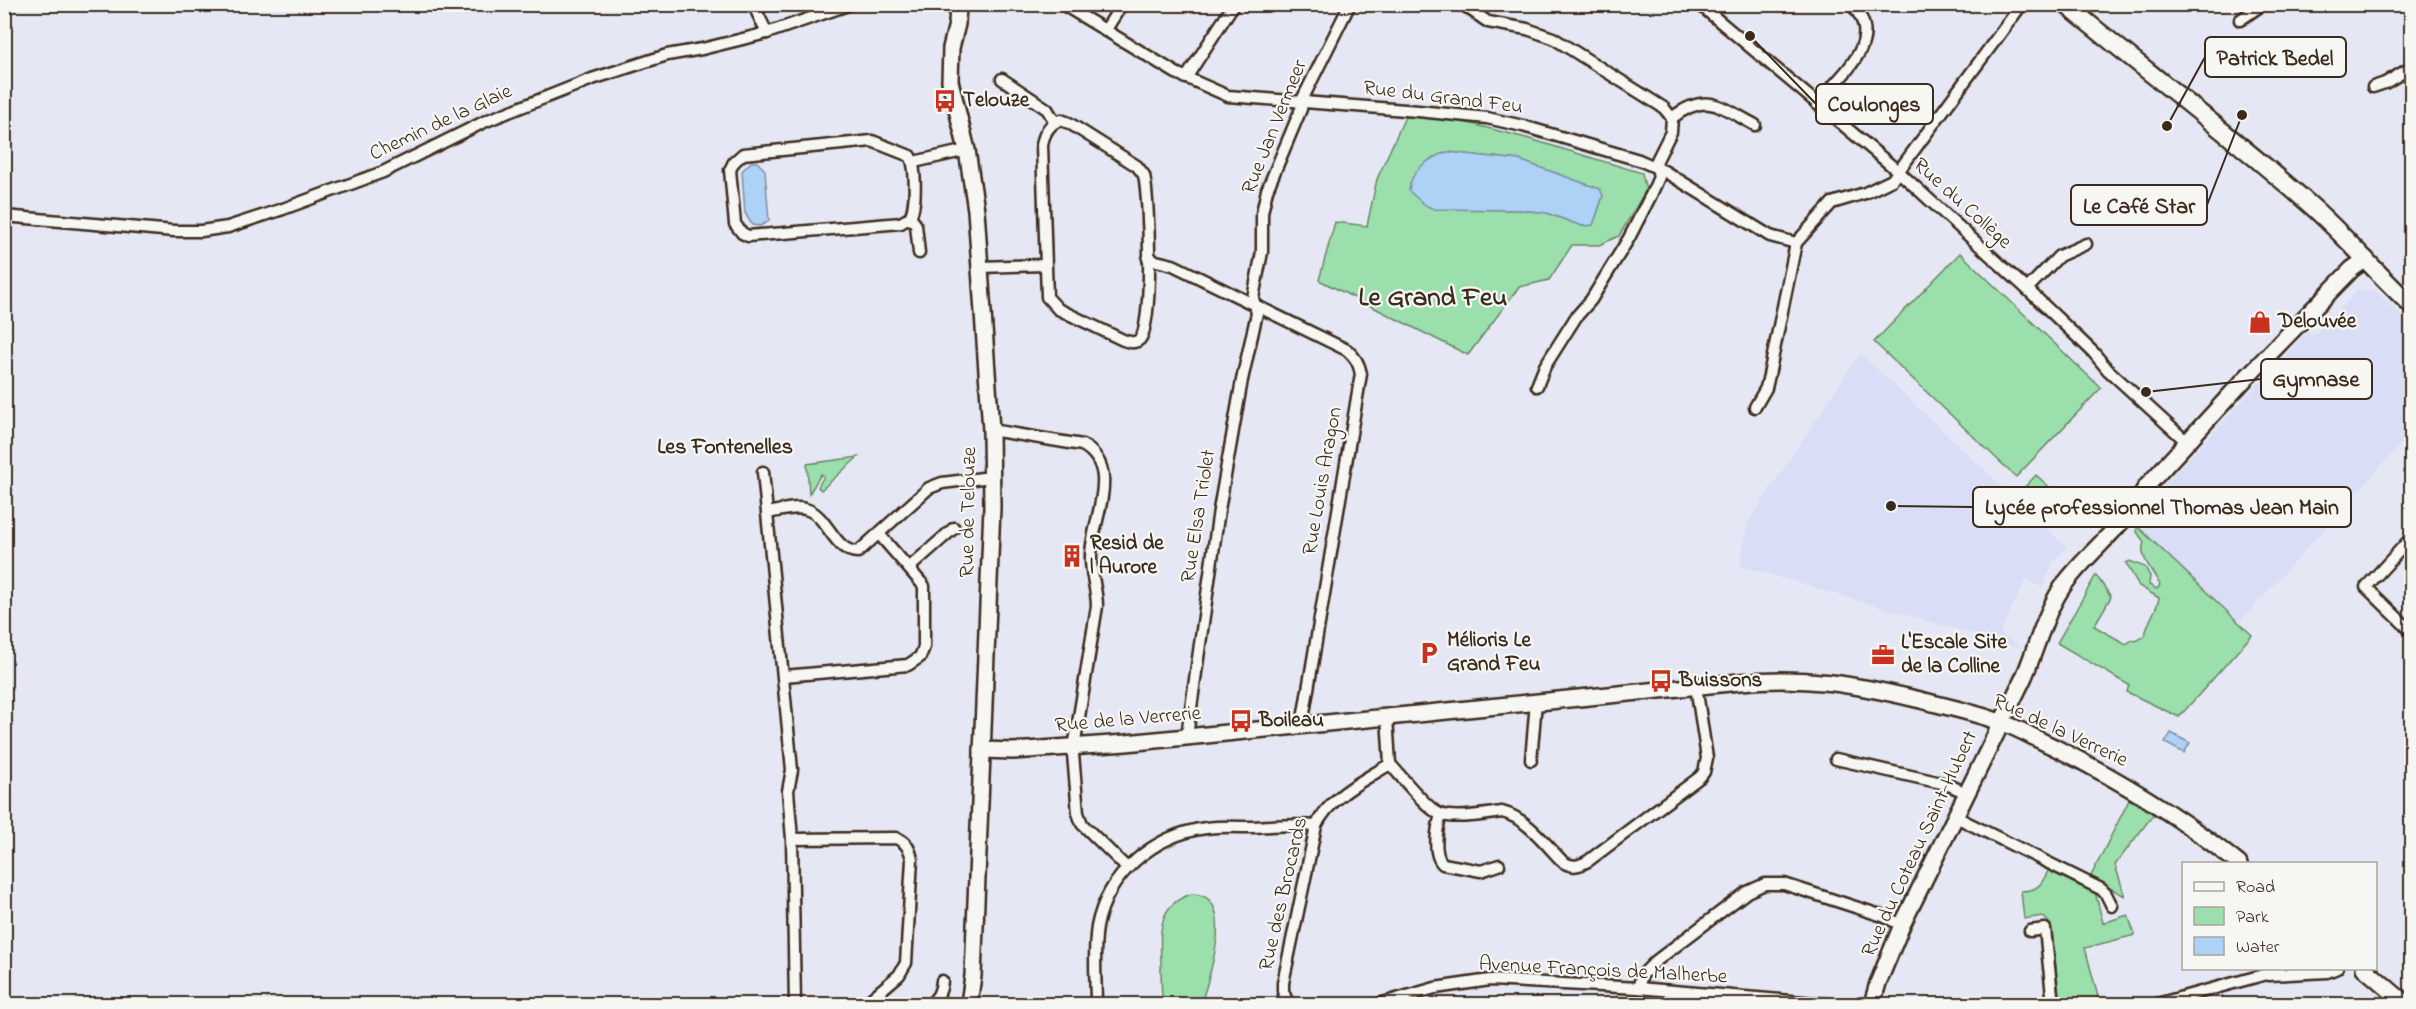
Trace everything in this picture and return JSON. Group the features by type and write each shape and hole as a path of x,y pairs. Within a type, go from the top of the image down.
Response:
{"main road":[{"path":"2078,8 2309,204 2412,306"}],"street":[{"path":"753,4 767,33"},
{"name":"Chemin de la Glaie","path":"4,216 174,231 201,231 228,227 342,189 383,172 486,121 592,79 667,55 767,33 851,4"},
{"name":"Rue de Telouze","path":"958,4 957,24 951,48 950,81 967,150 976,210 991,430 992,507 973,976 969,1005"},
{"name":"Rue de Telouze","path":"957,24 968,4"},
{"name":"Rue du Grand Feu","path":"1062,4 1186,78 1238,98 1487,118 1523,126 1639,160 1657,168 1770,236 1796,243"},
{"path":"1106,31 1122,4"},
{"path":"1186,78 1234,4"},
{"name":"Rue Jan Vermeer","path":"1255,305 1253,298 1262,252 1264,201 1302,103 1350,4"},
{"path":"1462,4 1488,22 1527,29 1553,38 1664,108 1672,118 1671,132 1656,162 1659,177 1629,238 1591,300 1576,317 1545,366 1537,386"},
{"name":"Rue du Collège","path":"1699,4 1899,172 2188,443"},
{"path":"1817,104 1860,52 1865,40 1863,21 1851,4"},
{"path":"1755,407 1766,388 1796,243 1832,203 1881,186 1899,172 2022,4"},
{"path":"2240,20 2263,4"},
{"path":"2373,87 2385,83 2412,67"},
{"path":"1002,79 1047,109 1055,122"},
{"path":"1672,118 1688,106 1708,102 1755,125"},
{"path":"1061,120 1070,123 1141,169 1145,180 1148,259 1148,304 1143,332 1140,338 1132,343 1054,306 1047,297 1044,265 1042,145 1045,134 1055,122 1061,120"},
{"path":"905,220 914,206 914,162 910,156 872,141 743,154 734,162 730,170 735,224 741,233 748,236 905,220 916,225 919,253"},
{"path":"914,162 967,150"},
{"path":"2026,289 2060,256 2086,244"},
{"name":"Rue Louis Aragon","path":"1148,259 1173,265 1255,305 1347,350 1357,361 1361,374 1302,725"},
{"name":"Rue du Coteau Saint-Hubert","path":"1872,1005 1878,983 1902,925 2036,651 2043,628 2065,583 2137,504 2146,487 2311,311 2366,259"},
{"path":"980,267 1044,265"},
{"name":"Rue Elsa Triolet","path":"1187,736 1218,510 1257,313 1255,305"},
{"path":"991,430 1082,445 1093,451 1100,461 1103,484 1090,566 1096,587 1097,606 1073,758 1080,819 1086,829 1126,868"},
{"path":"763,472 792,770 788,790 792,839 795,1005"},
{"path":"768,513 799,508 807,509 814,513 843,547 852,552 864,548 936,484 991,477"},
{"path":"910,567 954,528"},
{"path":"784,676 908,664 920,657 924,646 924,586 910,567 879,534"},
{"path":"2412,537 2366,587 2412,632"},
{"name":"Rue de la Verrerie","path":"982,750 1013,751 1187,736 1763,680 1835,682 1947,706 2001,722 2083,762 2143,795 2197,830 2237,862"},
{"path":"1386,717 1390,764 1430,807 1441,815 1502,812 1509,814 1521,820 1563,862 1570,866 1579,866 1704,772 1707,758 1696,686"},
{"path":"1531,760 1536,702"},
{"path":"1836,759 1946,784 1967,793"},
{"name":"Rue des Brocards","path":"1288,1005 1283,983 1316,826 1321,815 1334,801 1390,764"},
{"path":"1441,815 1437,854 1443,864 1481,871 1499,865"},
{"path":"1956,818 2101,889 2112,906"},
{"path":"1096,1005 1095,944 1098,924 1112,886 1126,868 1158,845 1206,828 1316,826"},
{"path":"792,839 896,838 902,840 909,849 912,859 906,963 899,975 865,1005"},
{"path":"1638,988 1642,975 1656,961 1747,892 1765,884 1784,884 1882,915 1902,925"},
{"path":"2030,931 2045,928 2053,1005"},
{"path":"2157,1005 2184,1001 2276,970"},
{"path":"2263,975 2333,970"},
{"path":"2365,970 2406,1005"},
{"name":"Avenue François de Malherbe","path":"1379,1005 1435,988 1490,980 1638,988 1827,1005"},
{"path":"930,1005 938,998 942,981"},
{"path":"878,994 887,1005"}],"shaded area":[{"path":"2358,290 2375,290 2411,325 2411,433 2240,622 2131,520 2307,332 2313,336"},
{"path":"1860,353 2067,547 2053,562 2043,588 2026,580 2000,633 2023,649 1740,566 1747,524"}],"green space":[{"path":"1405,117 1449,118 1530,139 1642,173 1646,190 1619,236 1599,245 1572,245 1549,280 1519,287 1468,355 1319,280 1335,222 1367,226 1377,179","holes":["1448,152 1519,160 1600,189 1603,196 1593,225 1582,226 1547,213 1523,210 1434,209 1410,184 1425,164"]},
{"path":"1960,253 2101,388 2016,477 1874,342"},
{"path":"858,457 821,490 818,487 824,476 821,474 809,494 807,464"},
{"path":"2036,475 2066,502 2052,517 2022,490"},
{"path":"2137,526 2252,635 2179,717 2127,692 2129,685 2057,643 2096,575 2111,597 2094,626 2126,644 2145,636 2159,598 2139,586 2126,563 2130,561 2145,567 2150,576 2149,585 2157,589 2160,585 2145,559 2144,542 2137,532"},
{"path":"2131,796 2156,811 2115,865 2125,896 2090,878"},
{"path":"2049,869 2095,892 2103,923 2128,915 2135,935 2085,948 2100,1004 2060,1004 2051,925 2043,916 2024,919 2021,891 2032,890 2039,886"},
{"path":"1192,894 1206,898 1214,908 1217,940 1214,959 1201,1004 1163,1004 1160,940 1163,921 1172,905"}],"water":[{"path":"1448,152 1519,160 1600,189 1603,196 1593,225 1582,226 1547,213 1523,210 1434,209 1425,205 1409,191 1413,177 1428,161"},
{"path":"751,162 757,162 765,170 769,221 760,226 752,225 745,213 742,171"},
{"path":"2171,733 2190,743 2184,753 2165,743"}],"place":[{"name":"Coulonges","path":"1750,36"},
{"name":"Telouze","path":"945,101"},
{"name":"Le Café Star","path":"2242,115"},
{"name":"Patrick Bedel","path":"2167,126"},
{"name":"Delouvée","path":"2260,322"},
{"name":"Gymnase","path":"2146,392"},
{"name":"Lycée professionnel Thomas Jean Main","path":"1891,506"},
{"name":"Resid de l Aurore","path":"1072,556"},
{"name":"Mélioris Le Grand Feu","path":"1429,653"},
{"name":"L'Escale Site de la Colline","path":"1883,655"},
{"name":"Buissons","path":"1661,681"},
{"name":"Boileau","path":"1241,721"}],"district":[{"name":"Le Grand Feu","path":"1433,298"},
{"name":"Les Fontenelles","path":"725,448"}]}
